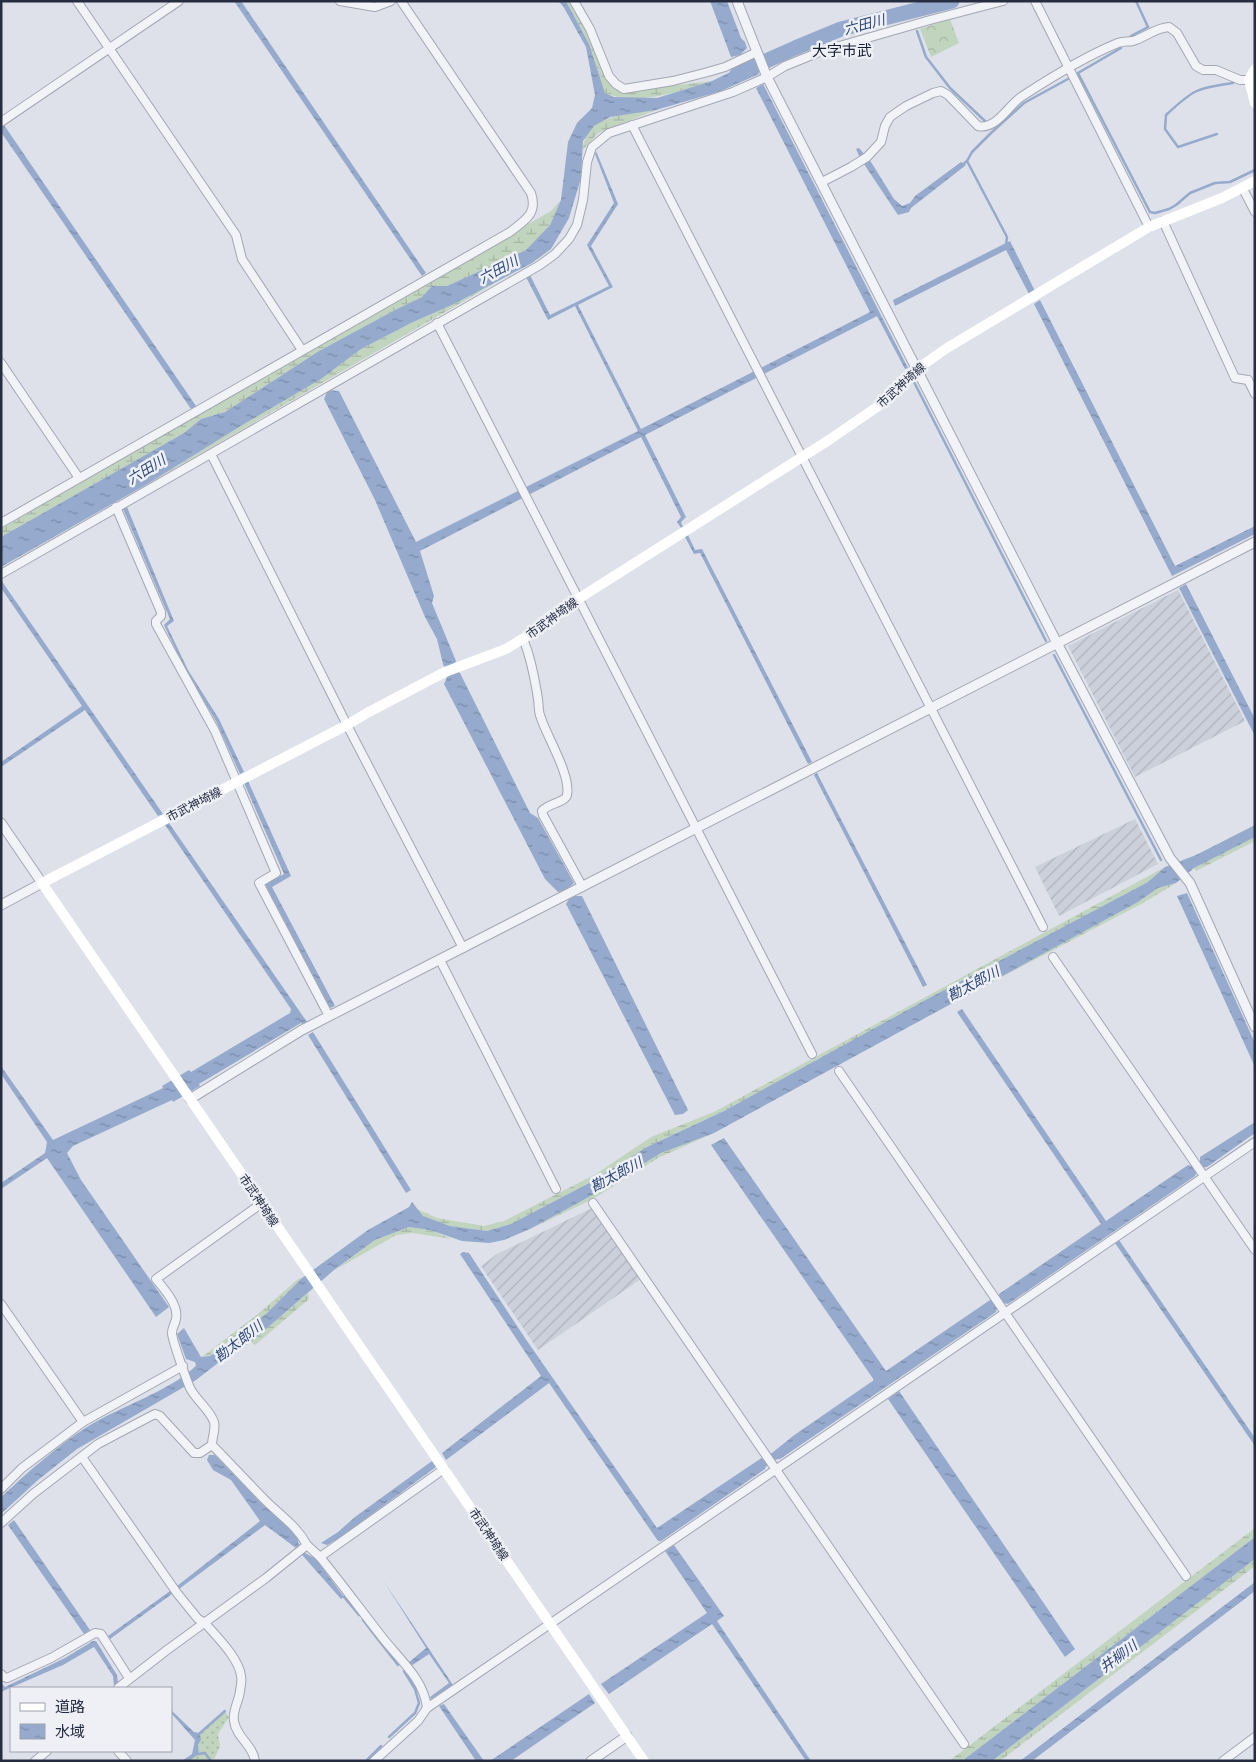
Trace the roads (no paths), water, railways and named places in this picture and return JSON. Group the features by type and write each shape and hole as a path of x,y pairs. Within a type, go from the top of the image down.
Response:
{"main road":[{"path":"1255,70 1249,80 1255,103"},
{"name":"市武神埼線","path":"644,1761 42,883 347,726 367,713 445,672 498,653 522,639 578,599 881,405 890,398 903,380 947,348 1149,228 1243,188 1255,181"}],"street":[{"path":"77,1 236,235 242,260 302,350"},
{"path":"1,122 179,1"},
{"path":"340,1 374,7 391,1"},
{"path":"1,523 510,232 527,218 533,210 534,202 531,193 401,1"},
{"path":"574,1 590,29 609,76 616,84 624,88 673,81 708,72 725,67 756,52"},
{"path":"737,1 756,52 1057,643 1170,858 1188,880 1255,1027"},
{"path":"1,574 540,265 555,254 577,225 583,200 587,162 592,147 609,133 733,92 785,66 831,49 1003,1"},
{"path":"1035,1 1149,228"},
{"path":"822,182 865,159 881,142 885,126 890,117 906,106 933,93 941,91 948,95 978,126 984,127 994,122 1020,98 1068,69 1102,50 1121,42 1134,41 1160,28 1169,27 1176,34 1196,66 1203,70 1216,70 1240,80 1249,80"},
{"path":"632,125 1043,927"},
{"path":"1243,188 1255,212"},
{"path":"1163,221 1235,378 1248,380 1255,374"},
{"path":"437,323 812,1054"},
{"path":"1,363 79,478"},
{"path":"1248,380 1255,394"},
{"path":"211,454 347,726 463,948"},
{"path":"116,507 161,612 161,616 156,621 156,624 215,730 276,873 259,882 329,1016"},
{"path":"189,1097 302,1030 1255,542"},
{"path":"522,639 529,653 540,716 565,773 567,795 542,811 582,886"},
{"path":"1,823 42,883 1,905"},
{"path":"1053,957 1255,1250"},
{"path":"440,960 556,1189"},
{"path":"839,1071 1186,1576"},
{"path":"374,1761 418,1720 427,1708 551,1624 775,1467 1203,1175 1255,1142"},
{"path":"262,1203 156,1279 166,1292 177,1317 172,1334 190,1386 196,1398 213,1419 215,1426 212,1445 267,1502 302,1534 302,1549"},
{"path":"593,1204 964,1744"},
{"path":"1,1304 83,1422"},
{"path":"1,1488 35,1458 83,1422 184,1369"},
{"path":"1,1523 33,1494 98,1444 155,1414 160,1416 194,1453 200,1453 212,1445"},
{"path":"82,1457 177,1593 234,1659 242,1678 234,1722 237,1731 250,1748 255,1761"},
{"path":"320,1557 444,1469"},
{"path":"302,1549 320,1557 382,1638 415,1676 426,1698 427,1708"},
{"path":"119,1687 302,1549"},
{"path":"1,1674 7,1678 51,1658 95,1633 101,1634 129,1678"},
{"path":"592,1761 628,1736"},
{"path":"1223,1761 1255,1736"},
{"path":"35,1761 46,1752"}],"water":[{"path":"234,1 241,1 426,273 422,276"},
{"path":"558,1 566,1 589,44 605,93 614,97 657,98 712,81 753,61 759,74 721,91 656,110 610,117 594,126 583,141 581,178 569,218 551,249 532,263 454,304 411,323 361,349 321,379 149,483 1,567 1,537 184,433 201,419 225,412 319,351 422,297 432,286 447,286 526,250 550,225 561,200 568,142 577,123 592,108 595,95 586,47 563,6"},
{"path":"710,1 727,1 741,38 747,48 740,55 731,57"},
{"path":"763,84 908,368 905,369 877,316 645,435 686,517 681,522 683,527 681,528 677,522 681,517 641,437 420,551 434,596 432,603 456,661 454,665 460,673 530,813 538,818 574,883 569,888 574,896 582,896 688,1110 683,1114 675,1115 566,904 569,899 564,891 558,892 545,879 444,684 448,675 443,664 437,639 425,617 375,500 324,399 328,390 339,391 416,542 638,431 575,306 548,320 526,277 530,275 550,315 609,286 587,245 614,203 595,154 596,151 618,204 591,246 613,287 578,305 641,429 870,312 756,88"},
{"path":"4,125 196,406 191,409 1,132 1,127"},
{"path":"859,148 871,162 894,199 902,206 910,203 915,196 961,162 966,165 911,208 909,212 898,215 860,158 856,149"},
{"path":"1010,241 1035,291 1029,294 1006,250 895,306 893,300"},
{"path":"1040,300 1175,566 1255,526 1255,534 1172,576 1034,304"},
{"path":"127,507 174,621 167,626 188,670 219,719 244,772 240,774 216,721 185,669 164,625 170,619 123,509"},
{"path":"688,535 695,550 702,549 812,762 808,764 700,553 694,554 685,537"},
{"path":"1,580 163,814 158,816 85,710 1,767 1,762 82,706 1,588"},
{"path":"1186,584 1255,719 1255,736 1179,588"},
{"path":"817,773 927,985 923,987 814,775"},
{"path":"248,781 291,876 272,887 335,1006 330,1008 265,884 284,874 244,783"},
{"path":"169,823 307,1022 303,1025 301,1023 199,1084 200,1086 173,1102 172,1100 73,1146 67,1153 81,1180 169,1307 156,1317 47,1158 1,1189 1,1183 45,1153 47,1142 1,1074 1,1066 53,1140 163,1088 162,1086 189,1070 191,1072 290,1013 291,1009 165,825"},
{"name":"勘太郎川","path":"1255,825 1255,837 1194,868 1176,883 1158,888 1138,902 714,1133 661,1153 598,1192 530,1229 504,1240 489,1243 462,1241 430,1230 409,1227 375,1240 334,1270 251,1342 231,1353 196,1380 77,1449 38,1480 1,1514 1,1497 65,1443 100,1419 157,1392 184,1376 196,1366 195,1362 186,1359 177,1334 184,1328 201,1357 210,1356 266,1314 302,1278 368,1230 409,1207 412,1202 423,1216 450,1226 487,1231 511,1224 591,1182 647,1147 724,1111 931,997 1148,882 1165,867 1196,855"},
{"path":"1187,893 1255,1043 1255,1067 1177,896"},
{"path":"962,1009 1106,1221 1188,1165 1192,1166 1200,1161 1200,1157 1255,1122 1255,1133 1008,1304 1004,1303 997,1308 996,1312 780,1459 771,1462 765,1469 661,1541 658,1541 549,1383 446,1460 442,1453 541,1376 460,1254 463,1252 469,1253 525,1338 657,1528 760,1459 772,1453 793,1436 874,1380 711,1145 724,1138 886,1371 990,1300 992,1301 999,1294 1101,1224 957,1012"},
{"path":"313,1032 411,1190 406,1193 308,1035"},
{"path":"1119,1240 1255,1438 1255,1446 1115,1243"},
{"path":"899,1391 1075,1649 1065,1657 888,1399"},
{"path":"209,1455 215,1455 263,1505 293,1530 299,1546 305,1553 316,1559 344,1597 341,1599 296,1548 265,1525 179,1589 177,1586 260,1521 231,1480 213,1470 207,1460"},
{"path":"432,1461 436,1467 341,1537 327,1545 321,1543 338,1532 355,1517"},
{"path":"14,1520 90,1630 84,1634 8,1525"},
{"name":"井柳川","path":"1255,1537 1255,1559 992,1761 962,1761"},
{"path":"674,1545 724,1616 717,1621 811,1761 806,1761 712,1624 609,1694 601,1684 707,1613 665,1551"},
{"path":"383,1580 453,1685 431,1699 430,1697 449,1683 429,1654 411,1666 408,1663 426,1648"},
{"path":"1255,1582 1255,1591 1032,1761 1020,1761"},
{"path":"170,1591 172,1594 110,1639 108,1636"},
{"path":"96,1641 117,1675 118,1683 114,1686 113,1676 94,1647 63,1665 10,1687 1,1694 1,1683 5,1687"},
{"path":"589,1694 595,1703 511,1761 490,1761"},
{"path":"444,1704 484,1761 476,1761 439,1706"},
{"path":"172,1711 194,1732 200,1733 199,1754 189,1761 182,1761 192,1754 195,1740 172,1714"}],"waterway":[{"name":"六田川","path":"737,74 841,29 952,1"},
{"path":"1131,36 1148,27 1136,1"},
{"path":"917,31 926,57 950,88 986,122"},
{"path":"1121,48 1078,73 1150,212 1155,213 1169,209 1190,193 1215,183 1230,182 1255,170"},
{"path":"962,165 967,161 972,152 1024,103 1068,79"},
{"path":"1217,134 1178,147 1165,129 1166,115 1189,95 1203,89 1233,83"},
{"path":"967,161 1007,237 1006,245"},
{"path":"913,380 1046,641"},
{"path":"1054,655 1161,860"},
{"path":"344,1597 359,1615"},
{"path":"363,1620 398,1665"},
{"path":"389,1737 415,1713 419,1703 415,1689 404,1671"},
{"path":"200,1733 225,1711"},
{"path":"366,1761 381,1746"},
{"path":"199,1754 205,1753 211,1761"}],"district":[{"name":"大字市武","path":"842,50"}]}
